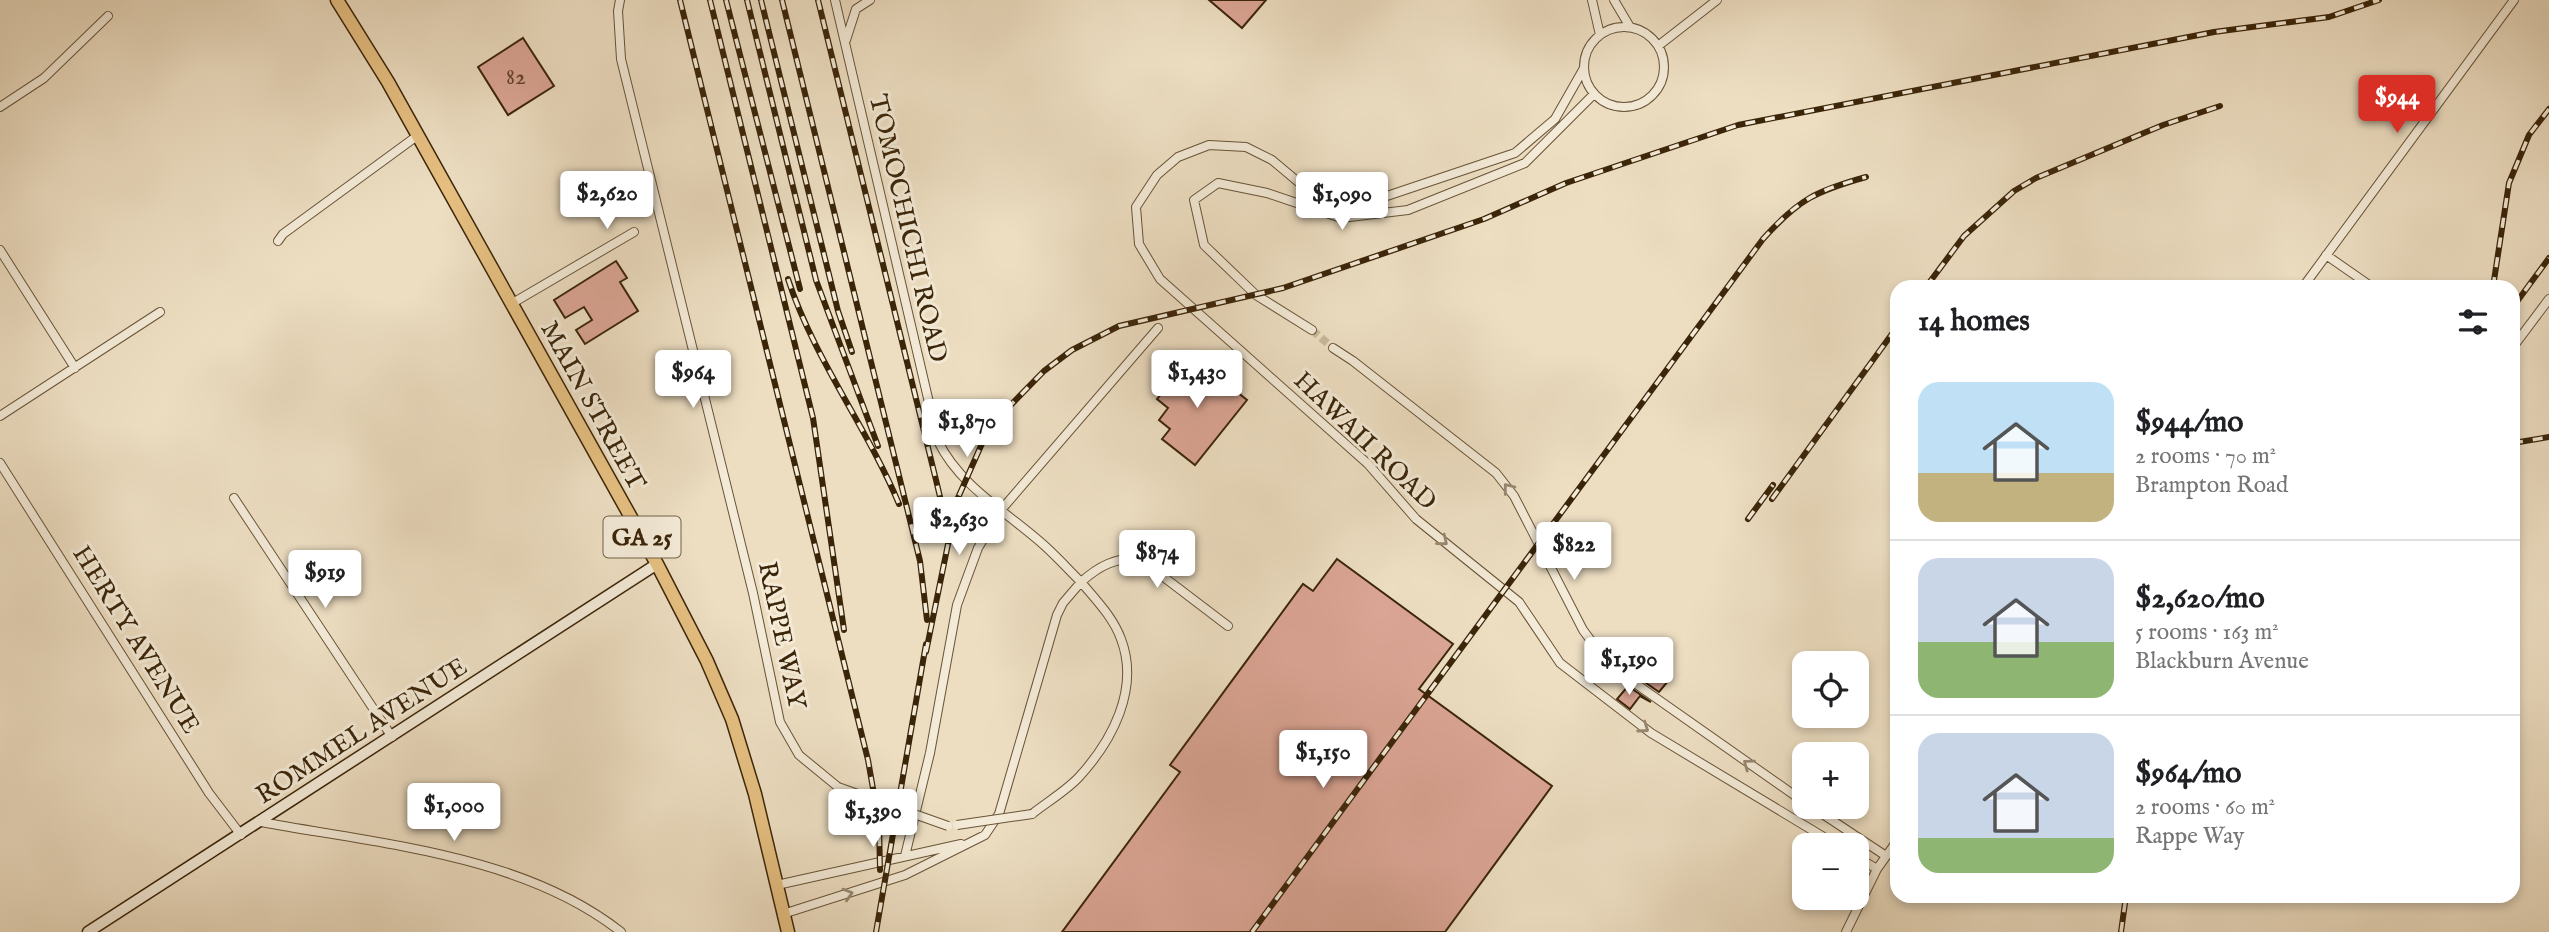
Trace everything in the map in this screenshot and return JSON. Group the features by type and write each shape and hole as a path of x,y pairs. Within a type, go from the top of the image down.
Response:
{"main road":[{"name":"MAIN STREET","path":"337,0 372,53 657,564 708,661 732,719 755,794 788,932"}],"street":[{"name":"RAPPE WAY","path":"620,0 618,11 621,59 753,593 780,722 799,755 838,787 953,826 1032,814 1078,778 1114,730 1128,685 1122,641 1108,613 1081,582"},
{"name":"TOMOCHICHI ROAD","path":"835,0 938,441 944,454 960,474 1045,547 1081,582"},
{"path":"845,43 856,9 870,0"},
{"path":"1592,0 1600,36"},
{"path":"1614,0 1630,27"},
{"path":"1658,46 1717,0"},
{"path":"2308,280 2514,0"},
{"path":"0,107 44,78 108,16"},
{"path":"1617,27 1630,27 1651,37 1658,46 1663,58 1660,83 1653,94 1642,102 1630,107 1617,107 1594,94 1587,85 1584,68 1587,50 1600,36 1617,27"},
{"name":"HAWAII ROAD","path":"1584,68 1555,120 1515,153 1369,202 1328,202 1303,186 1272,160 1247,147 1209,145 1178,157 1157,175 1136,207 1139,244 1160,279 1368,464 1416,519 1519,603 1560,663 1651,733 1816,833"},
{"name":"HAWAII ROAD","path":"1312,330 1256,295 1204,245 1194,200 1218,183 1267,193 1341,218 1408,211 1525,163 1594,94"},
{"path":"278,241 283,234 417,136"},
{"path":"511,304 634,232"},
{"path":"0,250 75,368"},
{"path":"2326,255 2362,280"},
{"path":"2520,338 2549,299"},
{"path":"0,416 160,312"},
{"path":"905,856 930,753 957,606 978,548 1001,510 1158,328"},
{"name":"HAWAII ROAD","path":"1333,348 1496,472 1514,496 1583,630 1609,665 1792,794"},
{"name":"HERTY AVENUE","path":"0,463 209,793 241,835"},
{"path":"234,498 392,737"},
{"path":"783,914 905,876 985,835 999,814 1057,615 1063,603 1094,570 1124,558 1140,559 1228,626"},
{"name":"ROMMEL AVENUE","path":"88,932 657,564"},
{"path":"1830,819 1886,856"},
{"path":"261,822 466,860 506,871 574,902 621,932"},
{"path":"777,885 975,841"},
{"path":"1846,932 1877,869 1890,851"},
{"path":"1869,865 1877,869"}],"building":[{"path":"1209,0 1266,0 1242,28"},
{"path":"523,38 554,86 508,115 478,67"},
{"path":"616,261 627,278 620,282 638,311 585,344 576,330 592,320 584,307 565,318 554,300"},
{"path":"1192,356 1247,400 1195,465 1162,439 1170,429 1159,420 1168,408 1157,399"},
{"path":"1337,559 1453,644 1419,689 1552,786 1445,932 1062,932 1180,772 1170,765 1303,584 1313,591"},
{"path":"1647,663 1669,680 1659,692 1636,676"},
{"path":"1628,686 1651,702 1640,696 1630,709 1617,699"}],"tunnel":[{"path":"1312,330 1333,348"}],"railway":[{"path":"680,0 868,760 879,823 880,870"},
{"path":"710,0 813,418 844,630"},
{"path":"726,0 800,289"},
{"path":"747,0 816,280 878,446"},
{"path":"761,0 838,311 852,352"},
{"path":"782,0 920,561 927,620"},
{"path":"818,0 941,501 942,539"},
{"path":"926,652 957,500 984,439 1001,415 1044,371 1072,350 1119,326 1283,288 1484,219 1566,183 1738,125 2214,32 2329,17 2379,0"},
{"path":"1931,280 1964,236 2014,191 2036,178 2163,125 2220,106"},
{"path":"2494,280 2509,183 2529,135 2549,109"},
{"path":"1252,932 1763,239 1787,214 1809,198 1866,177"},
{"path":"2520,297 2549,258"},
{"path":"788,279 812,337 899,504"},
{"path":"1772,499 1890,337"},
{"path":"2520,442 2549,437"},
{"path":"1748,519 1773,485"},
{"path":"876,932 926,644"},
{"path":"2121,932 2125,903"}]}
